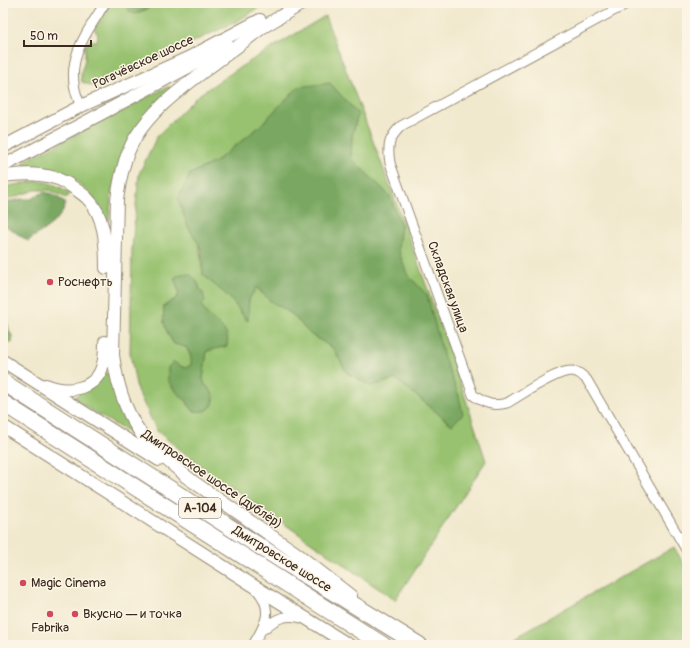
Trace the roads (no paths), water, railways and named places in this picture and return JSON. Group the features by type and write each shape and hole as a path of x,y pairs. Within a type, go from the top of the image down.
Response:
{"highway":[{"name":"Дмитровское шоссе","path":"3,382 282,560 419,645"},
{"name":"Дмитровское шоссе","path":"3,403 383,645"}],"main road":[{"name":"Рогачёвское шоссе","path":"3,147 81,106 188,58 296,3"},
{"path":"3,166 259,30 303,3"},
{"path":"191,480 146,440 129,415 115,371 113,356 116,200 126,156 145,124 176,93 259,30"},
{"path":"3,176 41,174 58,179 70,185 88,198 98,215 103,231 106,252 105,357 100,374 87,385 81,388 72,389 49,386 32,379"},
{"name":"Дмитровское шоссе (дублёр)","path":"3,360 191,480 296,553 398,631"},
{"path":"3,426 348,645"}],"street":[{"path":"81,106 74,83 76,56 82,41 105,3"},
{"name":"Складская улица","path":"628,3 401,126 393,135 389,143 388,153 392,170 473,395 481,401 499,405 507,403 558,374 570,371 581,374 586,380 687,551"},
{"path":"253,645 262,631 266,621 267,612 262,594 254,586"},
{"path":"262,631 278,618 294,616 306,619"}],"place":[{"name":"Роснефть","path":"50,282"},
{"name":"Magic Cinema","path":"23,583"},
{"name":"Fabrika","path":"50,614"},
{"name":"Вкусно — и точка","path":"75,614"}]}
